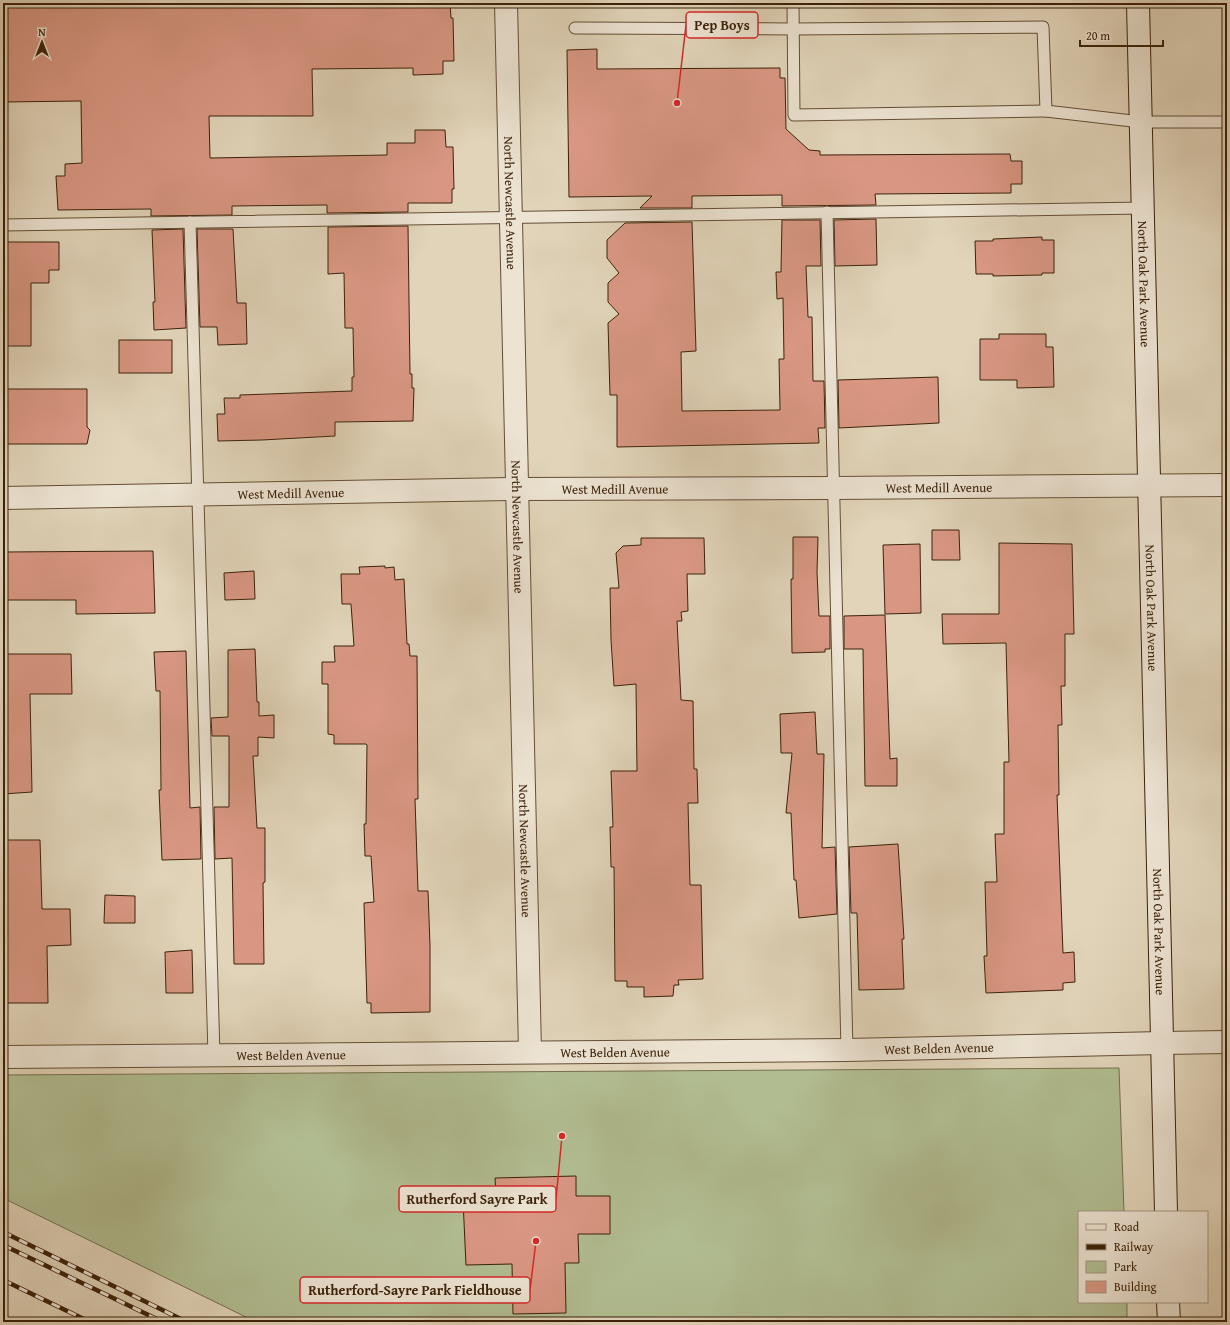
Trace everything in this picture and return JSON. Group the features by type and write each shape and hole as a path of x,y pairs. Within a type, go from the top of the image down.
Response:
{"street":[{"name":"North Newcastle Avenue","path":"506,3 530,1051"},
{"name":"North Oak Park Avenue","path":"1138,3 1166,1211"},
{"name":"West Medill Avenue","path":"3,498 517,489 1227,485"},
{"name":"West Belden Avenue","path":"3,1057 530,1051 847,1050 1227,1042"},
{"path":"1168,1303 1169,1322"}],"lane":[{"path":"793,3 794,115 1046,111 1140,122 1227,122"},
{"path":"574,28 793,29 1043,27 1046,111"},
{"path":"3,225 1143,208"},
{"path":"827,212 847,1050"},
{"path":"190,222 214,1055"}],"green space":[{"path":"1119,1068 1124,1211 1078,1211 1078,1303 1127,1303 1127,1322 256,1322 3,1198 3,1075"}],"building":[{"path":"3,3 450,3 451,18 453,18 454,61 443,61 443,74 413,75 413,68 312,69 313,116 209,116 210,158 387,155 387,143 415,143 415,130 445,130 446,147 453,147 454,189 452,189 452,203 408,203 408,212 327,213 327,205 232,206 232,215 151,216 151,209 58,210 56,176 65,176 65,164 82,163 81,101 3,102"},
{"path":"597,49 597,69 780,68 780,78 785,78 786,129 809,150 820,151 820,155 1010,154 1011,161 1022,161 1022,184 1011,184 1011,193 875,194 876,205 782,206 782,195 692,196 692,208 640,208 652,196 569,197 567,50"},
{"path":"876,219 877,265 835,266 834,220"},
{"path":"782,220 820,220 821,266 806,266 808,317 812,317 813,381 824,381 825,428 818,428 819,443 617,447 617,395 610,395 608,323 619,314 608,302 608,283 619,273 607,258 607,240 625,223 692,222 696,351 681,352 682,411 780,410 779,359 784,359 783,298 777,299 776,272 781,272"},
{"path":"408,226 410,374 412,374 412,388 414,388 413,421 335,422 335,436 218,441 217,414 225,414 224,398 240,398 240,395 352,391 352,377 354,377 353,328 345,328 344,273 328,274 328,227"},
{"path":"183,229 186,328 154,330 153,302 155,302 152,230"},
{"path":"197,229 233,229 237,303 246,303 247,344 218,345 217,327 200,327"},
{"path":"1042,237 1042,240 1054,240 1054,273 1042,273 1042,275 993,276 993,274 976,274 975,241"},
{"path":"3,242 59,242 59,270 49,270 49,283 31,283 31,346 3,346"},
{"path":"999,334 1046,334 1046,347 1053,347 1054,387 1017,388 1017,380 980,380 980,339 999,339"},
{"path":"119,340 172,340 172,373 119,373"},
{"path":"938,377 939,423 839,428 838,380"},
{"path":"3,389 87,389 87,427 90,430 87,444 3,444"},
{"path":"932,530 959,530 960,560 932,560"},
{"path":"793,537 818,537 817,572 819,616 830,616 830,649 825,649 825,652 792,653 791,579 793,579"},
{"path":"641,538 704,538 705,574 687,574 688,611 681,612 682,621 677,621 681,700 693,701 694,769 697,769 698,803 688,803 690,885 701,885 703,979 678,980 679,985 674,985 673,996 644,997 644,987 627,987 627,981 615,981 614,867 611,867 610,827 613,827 611,771 637,771 636,684 614,686 610,588 619,588 616,553 623,546 641,545"},
{"path":"999,543 1072,544 1074,634 1065,634 1065,686 1061,686 1062,725 1058,725 1059,795 1057,795 1063,953 1074,952 1075,982 1063,983 1063,990 986,993 984,956 987,956 985,882 997,882 995,834 1004,834 1004,762 1009,762 1006,643 943,644 942,614 999,614"},
{"path":"920,544 921,613 885,614 883,545"},
{"path":"153,551 155,613 76,614 76,600 3,600 3,552"},
{"path":"385,566 385,568 394,567 395,580 404,579 407,644 409,644 410,656 417,656 418,799 415,799 418,891 428,891 430,1012 371,1013 371,1003 367,1003 364,903 374,902 371,856 365,856 364,824 366,824 367,745 334,744 334,735 328,734 328,684 322,684 322,662 335,662 334,646 354,646 351,604 342,604 341,574 360,574 359,567"},
{"path":"254,571 255,599 225,600 224,573"},
{"path":"885,615 890,759 897,758 897,786 865,786 863,649 844,649 844,616"},
{"path":"255,649 259,716 274,715 274,738 258,737 258,756 253,756 257,828 265,828 265,882 263,883 264,964 234,964 232,858 215,859 214,807 229,807 229,736 212,736 211,718 228,717 228,650"},
{"path":"186,651 190,808 200,807 201,859 162,860 159,790 161,790 160,691 156,691 154,652"},
{"path":"3,654 71,654 72,694 30,694 32,792 3,794"},
{"path":"815,712 817,754 824,754 822,848 835,847 837,914 799,918 796,880 794,880 791,813 786,813 792,753 781,753 780,714"},
{"path":"3,840 40,840 42,909 70,909 71,945 47,946 48,1003 3,1003"},
{"path":"898,844 904,939 902,939 904,989 859,990 857,913 851,913 849,847"},
{"path":"105,895 135,896 135,923 104,923"},
{"path":"192,950 193,993 166,993 165,952"},
{"path":"576,1176 576,1196 610,1196 610,1234 578,1234 579,1263 565,1263 566,1313 513,1314 512,1264 466,1265 463,1200 493,1199 493,1194 496,1194 495,1178"}],"railway":[{"path":"3,1232 187,1322"},
{"path":"3,1245 163,1322"},
{"path":"3,1280 90,1322"}],"place":[{"name":"Pep Boys","path":"677,103"},
{"name":"Rutherford Sayre Park","path":"562,1136"},
{"name":"Rutherford-Sayre Park Fieldhouse","path":"536,1241"}]}
